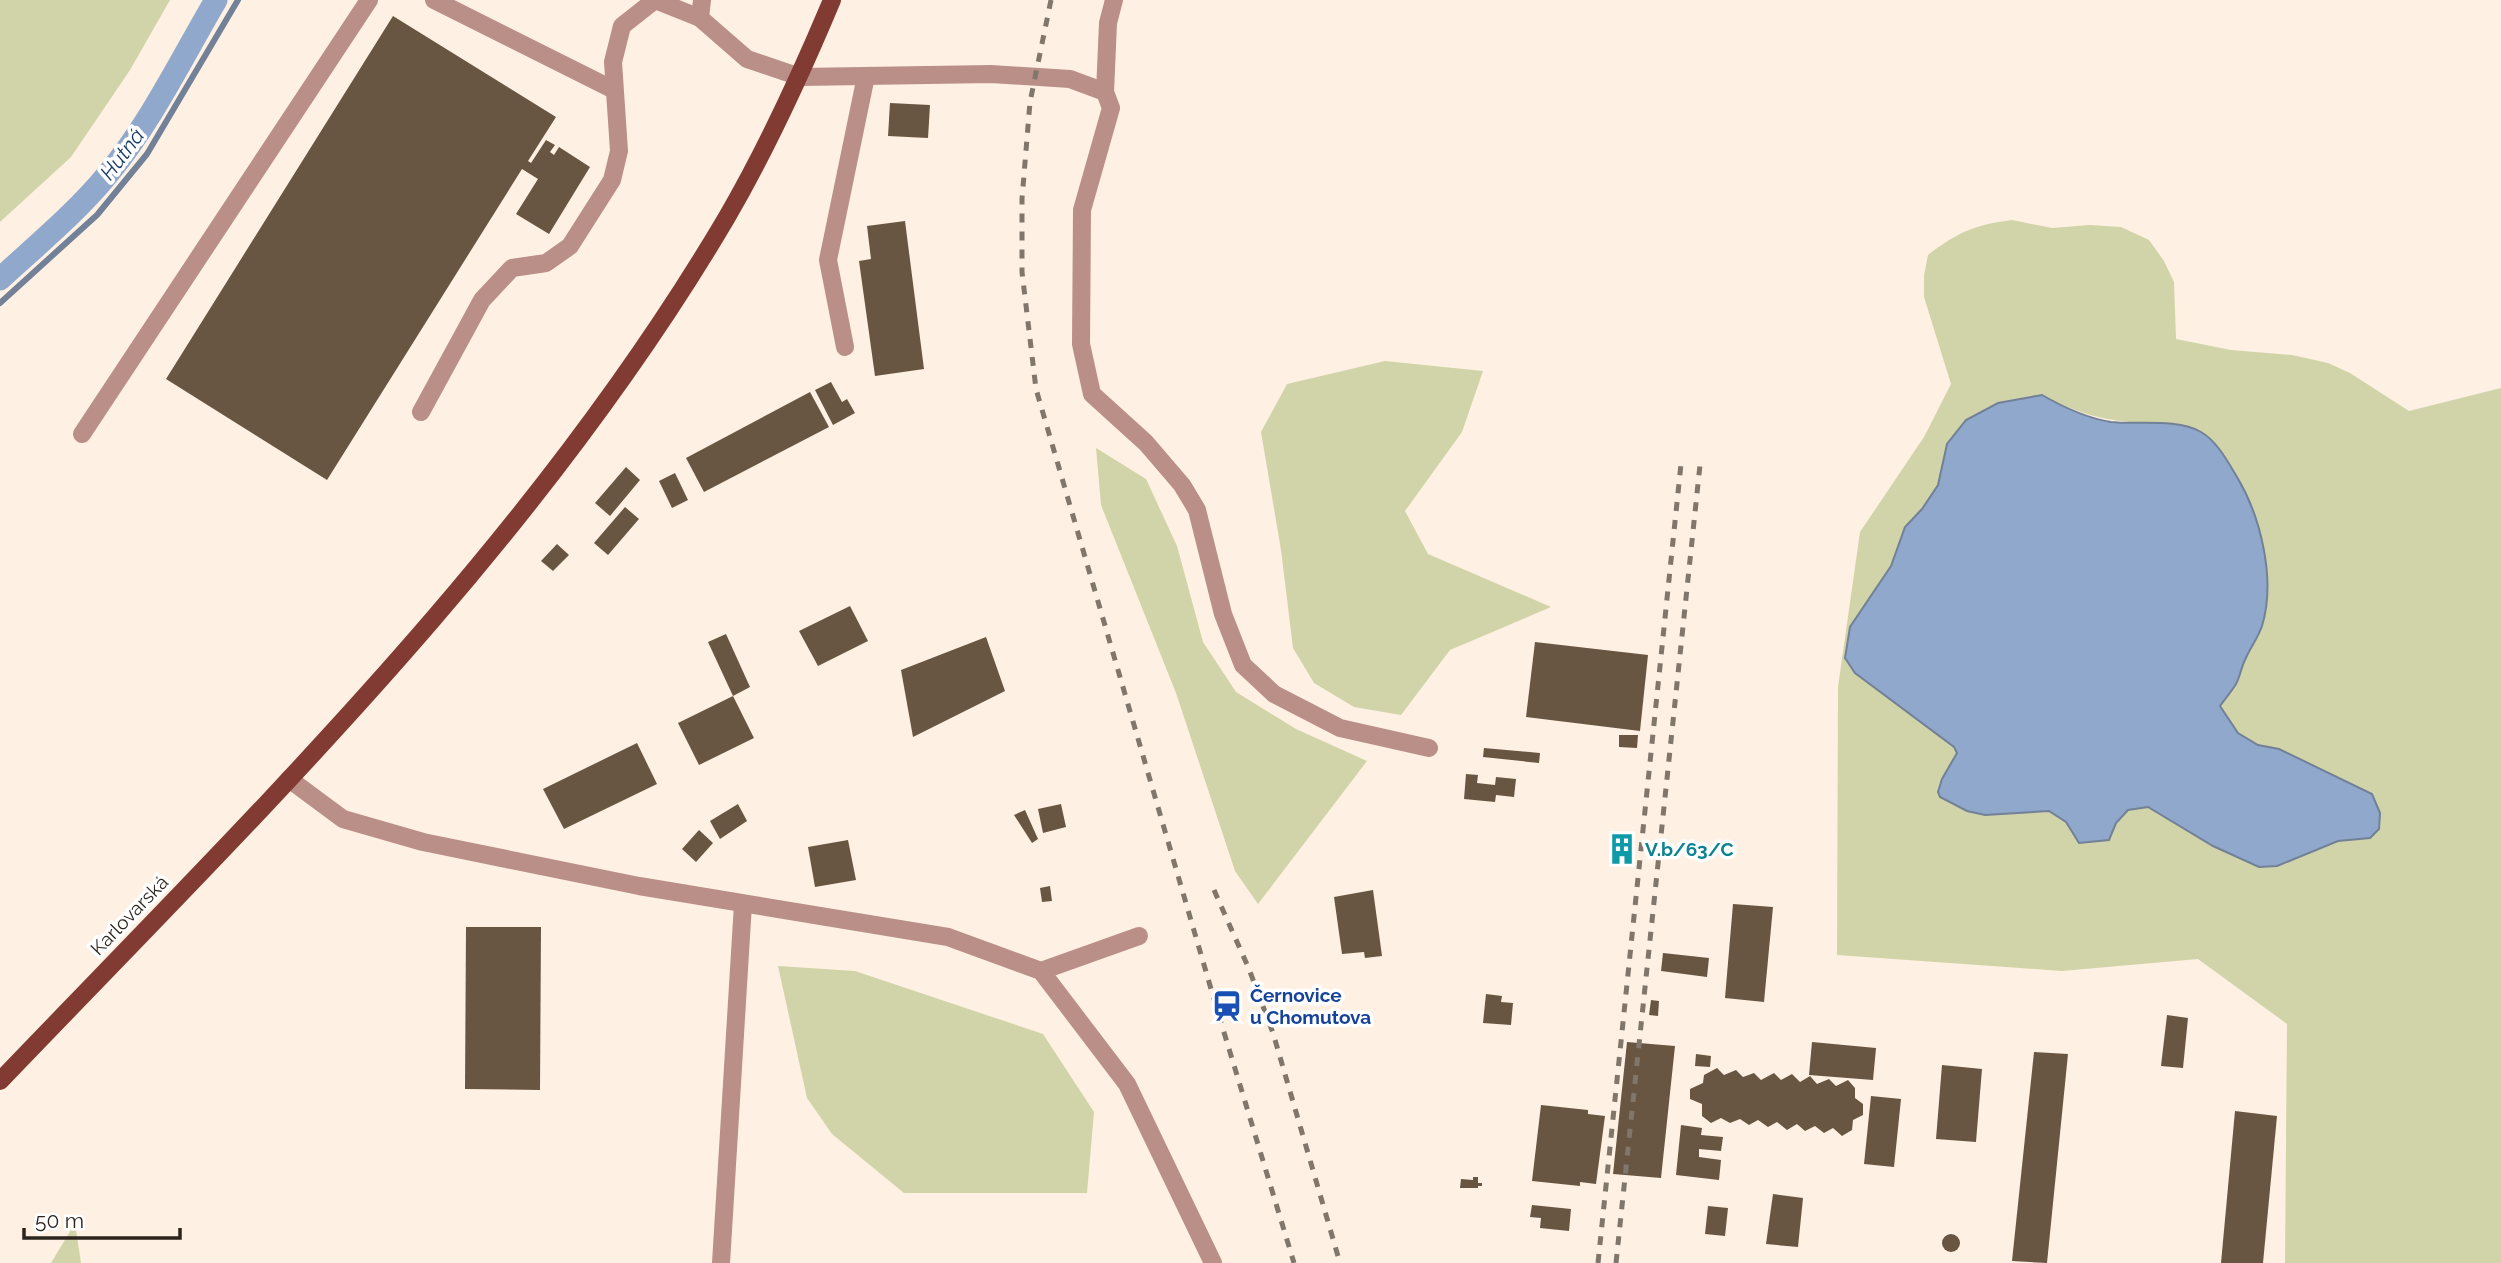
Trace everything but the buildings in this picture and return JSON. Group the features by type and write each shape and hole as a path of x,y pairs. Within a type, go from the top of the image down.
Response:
{"main road":[{"name":"Karlovarská","path":"0,1081 289,779 448,603 513,522 658,328 728,215 800,77 832,0"}],"street":[{"path":"82,434 369,0"},
{"path":"434,0 614,90"},
{"path":"421,412 482,300 512,268 546,263 570,246 612,180 619,151 613,62 622,26 654,0 701,9 747,59 800,77 991,74 1070,79 1105,92"},
{"path":"1114,0 1108,23 1105,92 1111,108 1082,210 1081,344 1091,394 1146,443 1182,485 1197,509 1223,614 1244,665 1274,694 1340,728 1429,748"},
{"path":"845,347 828,260 866,76"},
{"path":"289,779 343,819 423,842 639,886 948,937 1041,971 1127,1084 1213,1263"},
{"path":"721,1263 743,904"},
{"path":"1041,971 1139,936"}],"green space":[{"path":"0,0 170,0 130,70 71,157 0,222"},
{"path":"2012,220 2052,228 2090,225 2121,227 2149,240 2164,261 2174,282 2176,339 2231,350 2292,355 2328,363 2350,373 2409,411 2501,388 2501,1263 2285,1263 2287,1024 2198,959 2062,971 1837,955 1838,687 1860,532 1924,437 1951,384 1924,297 1928,255 1967,231","holes":["2042,395 2100,418 2163,422 2261,628 2220,706 2238,733 2258,745 2279,749 2372,794 2369,838 2338,841 2277,866 2259,867 2213,846 2148,807 2128,810 2116,823 2066,821 2049,811 1967,811 1940,797 1942,779 1957,753 1954,747 1855,673 1850,627 1891,566 1905,527 1922,509 1938,485 1947,444 1966,420 1998,403"]},
{"path":"1385,361 1483,371 1462,432 1405,511 1428,554 1551,607 1450,650 1401,715 1354,707 1314,683 1293,648 1281,550 1261,432 1287,384"},
{"path":"1096,448 1146,479 1177,546 1203,642 1236,692 1296,729 1367,761 1258,904 1235,871 1176,693 1101,505"},
{"path":"778,966 855,971 1043,1034 1094,1112 1087,1193 904,1193 832,1134 807,1098"},
{"path":"75,1223 81,1263 51,1263"}],"water":[{"path":"2042,395 2075,412 2111,422 2169,423 2191,428 2207,436 2222,452 2246,493 2253,511 2264,549 2267,589 2262,626 2236,684 2220,706 2238,733 2258,745 2279,749 2372,794 2380,813 2379,829 2370,838 2338,841 2277,866 2259,867 2213,846 2148,807 2128,810 2116,823 2109,840 2079,843 2066,822 2049,811 1985,815 1967,811 1940,797 1938,792 1942,779 1957,753 1954,747 1855,673 1845,658 1850,627 1891,566 1905,527 1922,509 1938,485 1947,444 1966,420 1998,403"}],"waterway":[{"path":"0,279 83,202 124,154 216,0"},
{"name":"Hutná","path":"0,303 97,215 147,154 238,0"}],"railway":[{"path":"1051,0 1030,102 1022,199 1022,272 1036,389 1294,1263"},
{"path":"1598,1263 1681,464"},
{"path":"1616,1263 1700,465"},
{"path":"1214,890 1249,969 1273,1033 1340,1263"}],"place":[{"name":"V.b/63/C","path":"1622,849"},
{"name":"Černovice u Chomutova","path":"1227,1006"}]}
